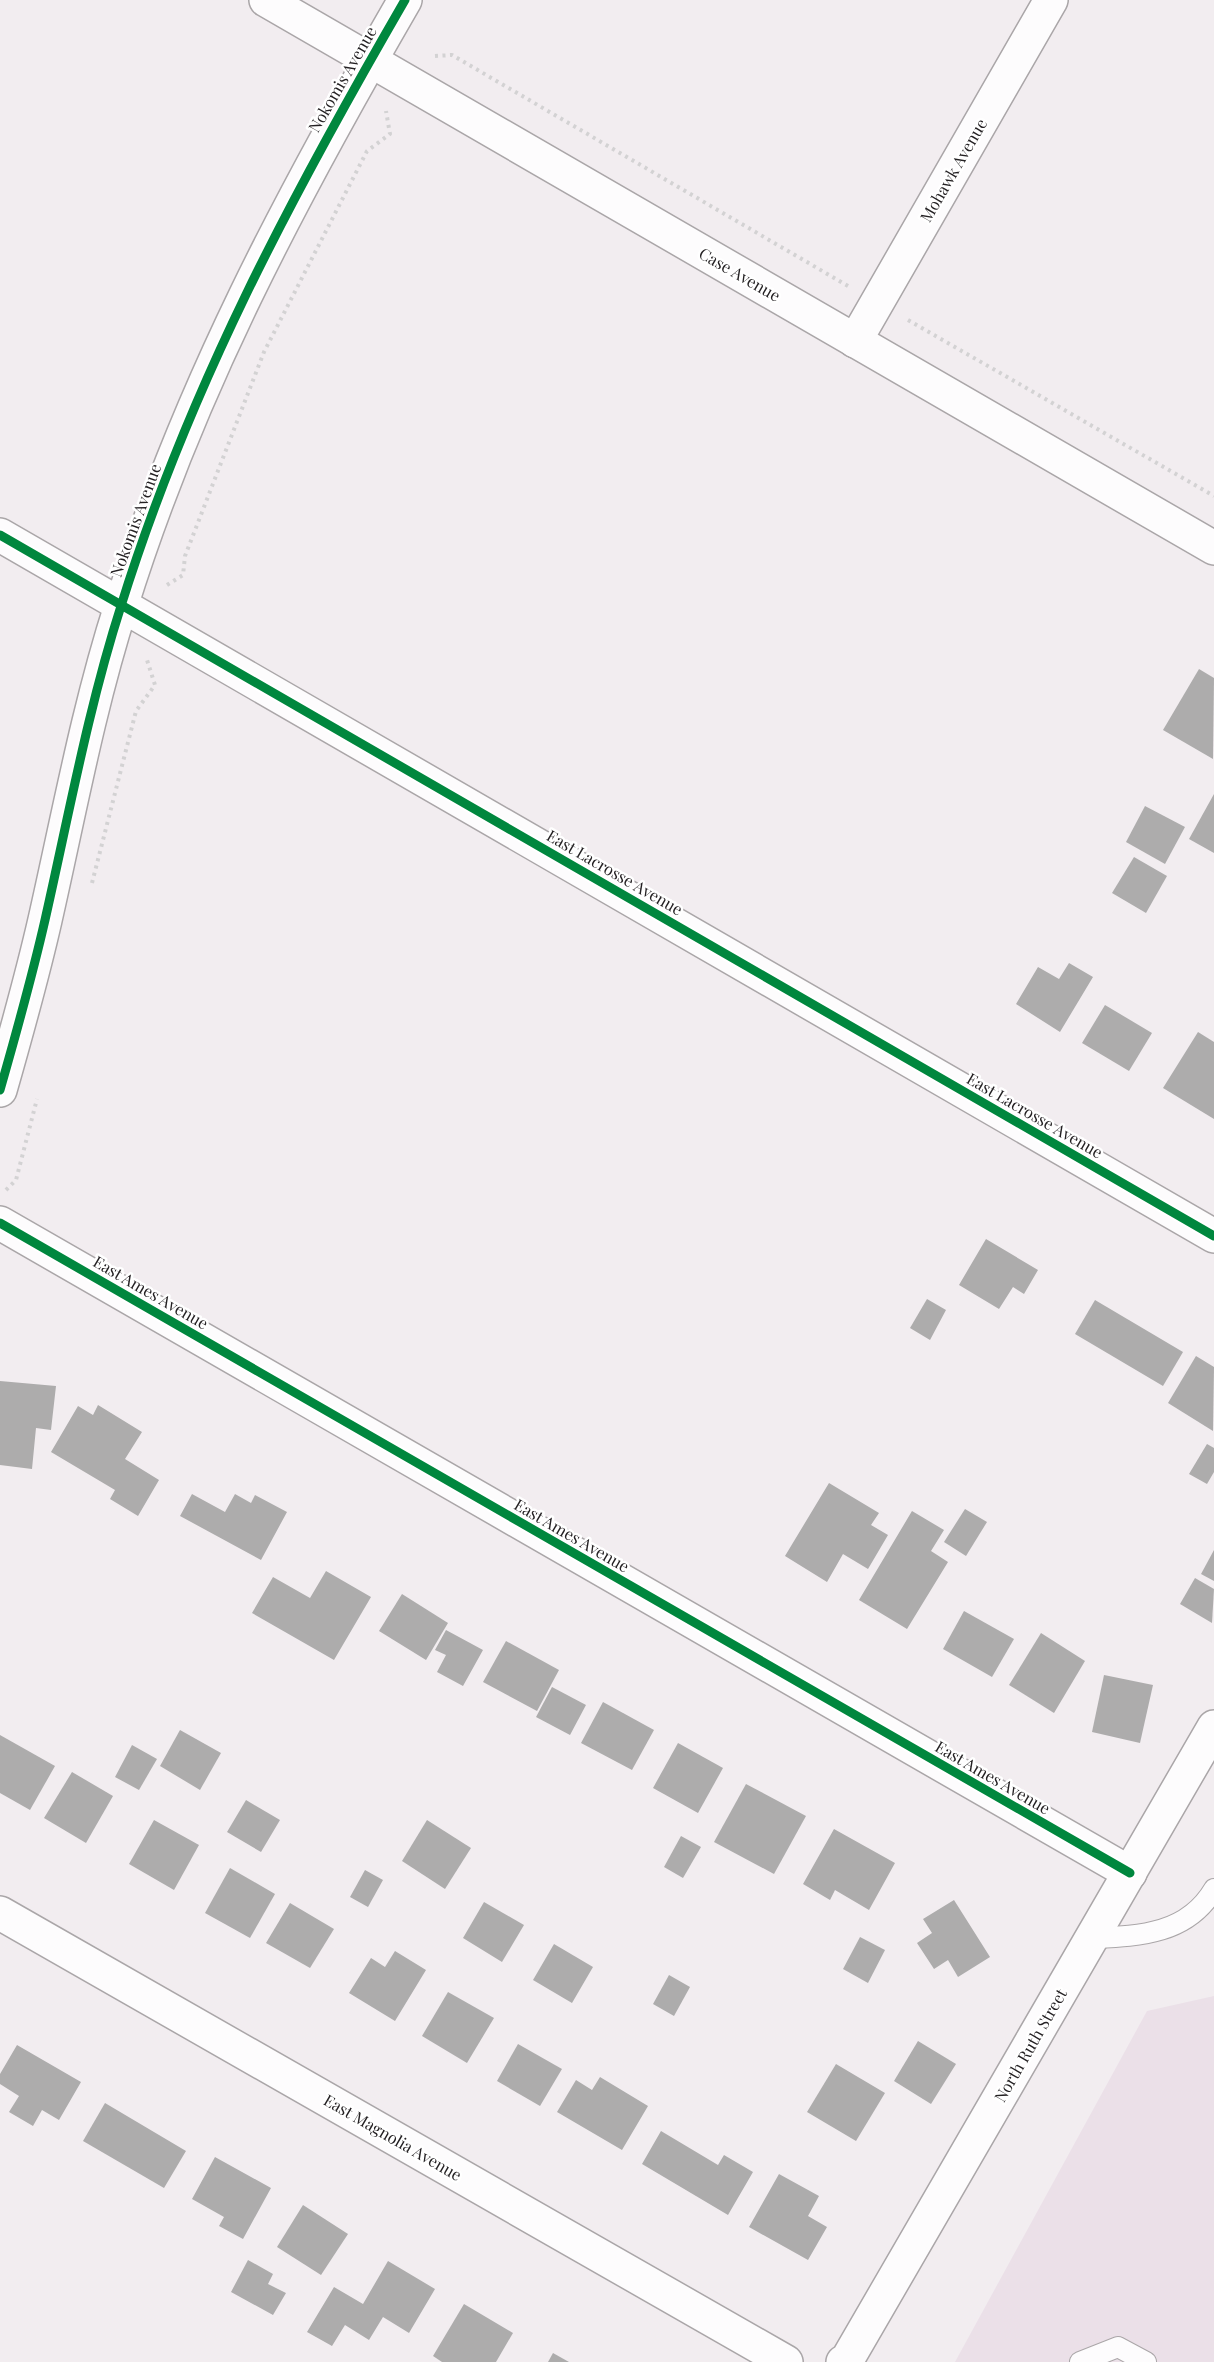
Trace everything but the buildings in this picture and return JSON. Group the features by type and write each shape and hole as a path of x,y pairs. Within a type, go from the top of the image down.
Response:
{"street":[{"name":"Case Avenue","path":"266,0 1214,548"},
{"name":"Nokomis Avenue","path":"0,1090 45,922 79,754 121,605 184,428 237,307 309,166 405,0"},
{"name":"Mohawk Avenue","path":"855,341 1051,0"},
{"name":"East Lacrosse Avenue","path":"0,535 1214,1236"},
{"name":"East Ames Avenue","path":"0,1223 1130,1873"},
{"name":"North Ruth Street","path":"843,2362 853,2350 1214,1727"},
{"name":"East Magnolia Avenue","path":"0,1913 786,2362"}],"lane":[{"path":"1092,1938 1160,1932 1192,1913 1208,1899 1214,1889"},
{"path":"1080,2362 1118,2347 1146,2362"}],"path":[{"path":"430,57 452,55 849,286"},
{"path":"167,585 183,575 185,556 264,352 367,151 390,134 386,110"},
{"path":"898,315 1214,496"}],"shaded area":[{"path":"1214,1996 1214,2362 955,2362 1147,2011"}],"cycle path":[{"path":"0,1090 40,941 109,645 148,525 178,447 246,295 322,147 405,0"},
{"path":"0,535 1214,1236"},
{"path":"0,1223 1130,1873"}]}
